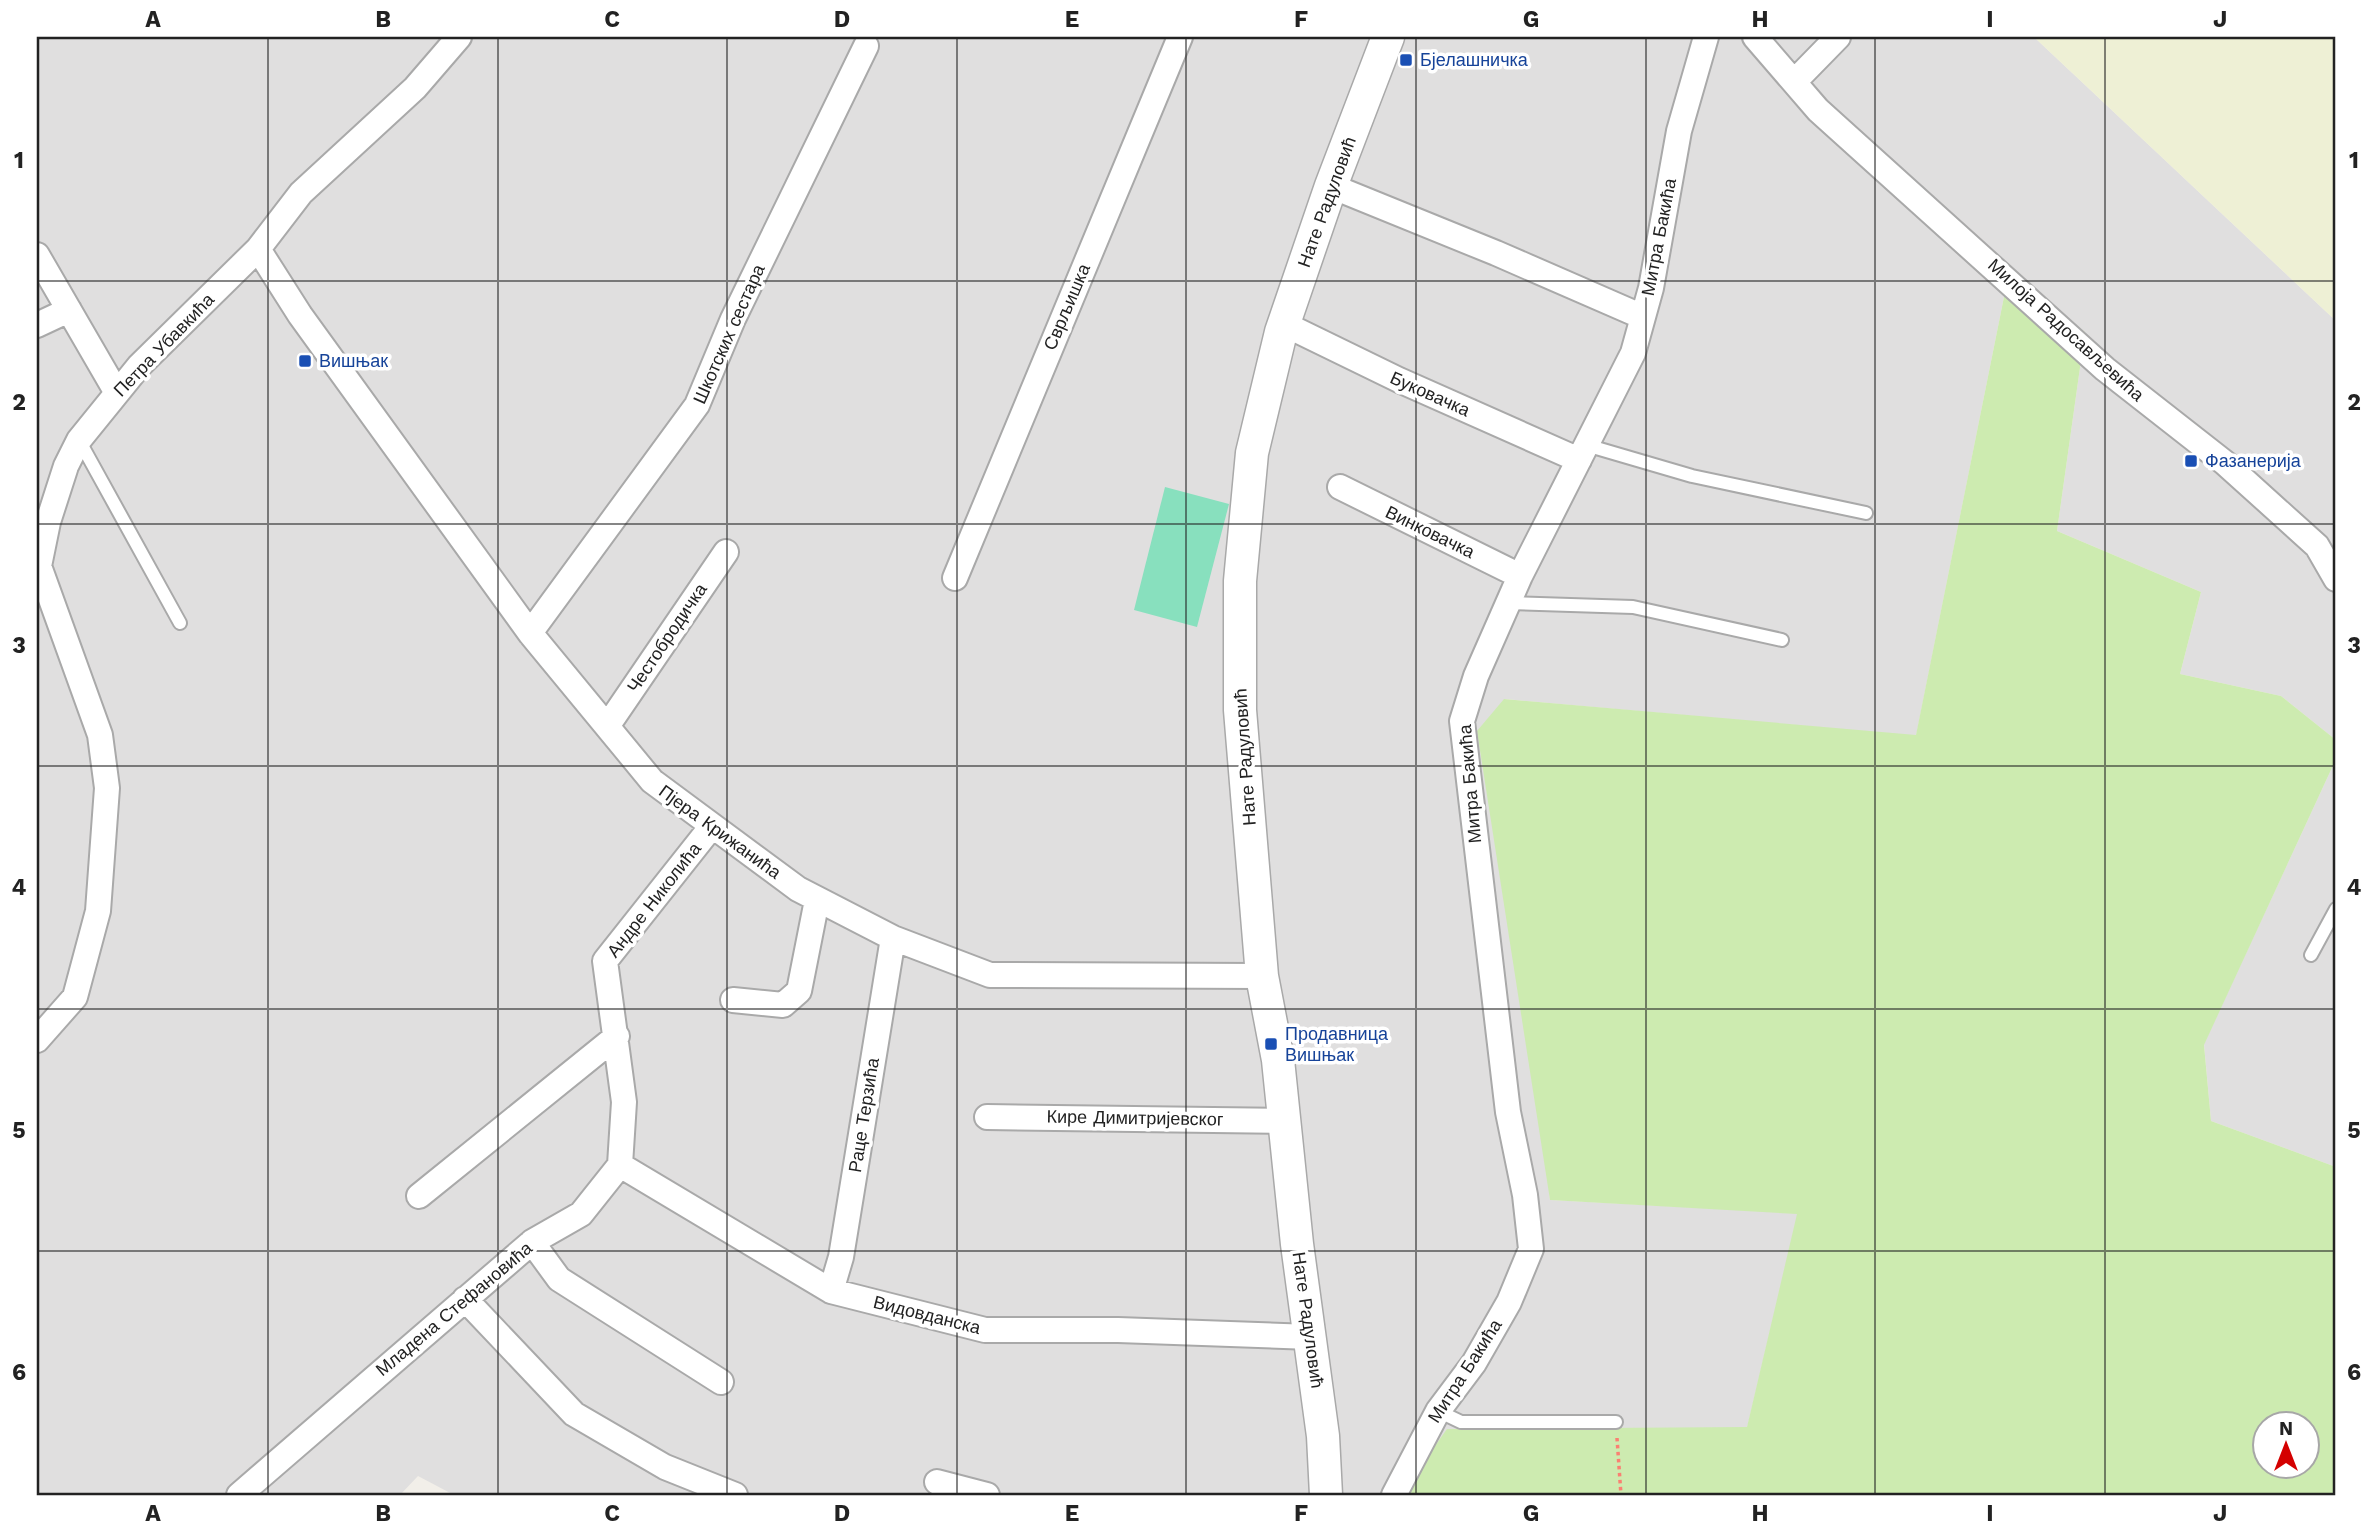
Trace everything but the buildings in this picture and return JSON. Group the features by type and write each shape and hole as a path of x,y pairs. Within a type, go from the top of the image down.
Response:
{"street":[{"name":"Петра Убавкића","path":"37,1040 75,997 97,911 107,788 100,735 38,567 42,520 79,440 139,366 258,248 300,193 415,88 459,37"},
{"name":"Сврљишка","path":"955,578 1180,37"},
{"name":"Нате Радуловић","path":"1326,1495 1311,1337 1278,1060 1262,976 1240,710 1240,581 1252,453 1284,324 1331,186 1388,37"},
{"name":"Митра Бакића","path":"1394,1495 1438,1411 1474,1363 1509,1302 1531,1249 1525,1195 1508,1112 1462,721 1476,676 1520,576 1633,353 1651,288 1679,131 1706,37"},
{"name":"Милоја Радосављевића","path":"1755,37 1818,110 2105,369 2225,463 2317,546 2336,579"},
{"path":"1794,82 1838,37"},
{"name":"Шкотских сестара","path":"530,633 697,405 733,319 866,46"},
{"path":"1331,186 1496,253 1643,317"},
{"name":"Пјера Крижанића","path":"258,248 300,315 530,633 608,724 652,781 798,889 893,938 990,975 1262,976"},
{"path":"37,255 117,393"},
{"path":"37,325 69,310"},
{"name":"Буковачка","path":"1284,324 1399,380 1582,452"},
{"name":"Винковачка","path":"1340,487 1520,576"},
{"name":"Честобродичка","path":"608,724 726,552"},
{"name":"Андре Николића","path":"620,1165 624,1102 605,961 712,826"},
{"path":"733,1000 783,1005 799,991 817,900"},
{"name":"Раце Терзића","path":"831,1291 841,1257 893,938"},
{"path":"419,1196 617,1036"},
{"name":"Кире Димитријевског","path":"987,1117 1284,1121"},
{"name":"Видовданска","path":"620,1165 831,1291 985,1330 1118,1330 1311,1337"},
{"name":"Младена Стефановића","path":"239,1495 532,1242 581,1214 620,1165"},
{"path":"532,1242 559,1279 721,1382"},
{"path":"465,1298 573,1414 665,1467 735,1495"},
{"path":"937,1482 987,1495"}],"lane":[{"path":"79,440 180,623"},
{"path":"1582,452 1866,513"},
{"path":"1508,603 1633,607 1782,640"},
{"path":"2311,955 2336,909"},
{"path":"1438,1411 1461,1422 1616,1422"}],"path":[{"path":"1616,1422 1621,1495"}],"shaded area":[{"path":"37,37 2034,37 2336,321 2336,740 2281,696 2180,674 2201,592 2057,531 2085,332 2008,277 1916,736 1505,699 1550,1200 1798,1213 1747,1428 1448,1429 1400,1495 454,1495 418,1476 400,1495 37,1495"},
{"path":"2336,759 2336,1167 2211,1121 2204,1044"}],"green space":[{"path":"2034,37 2336,37 2336,321"},
{"path":"2008,277 2085,332 2057,531 2201,592 2180,674 2281,696 2336,740 2336,759 2204,1045 2211,1121 2336,1167 2336,1495 1400,1495 1447,1429 1747,1427 1797,1214 1550,1200 1477,731 1504,699 1916,735"},
{"path":"1165,487 1229,504 1197,627 1134,610"}],"place":[{"name":"Бјелашничка","path":"1406,60"},
{"name":"Вишњак","path":"305,361"},
{"name":"Фазанерија","path":"2191,461"},
{"name":"Продавница Вишњак","path":"1271,1044"}]}
